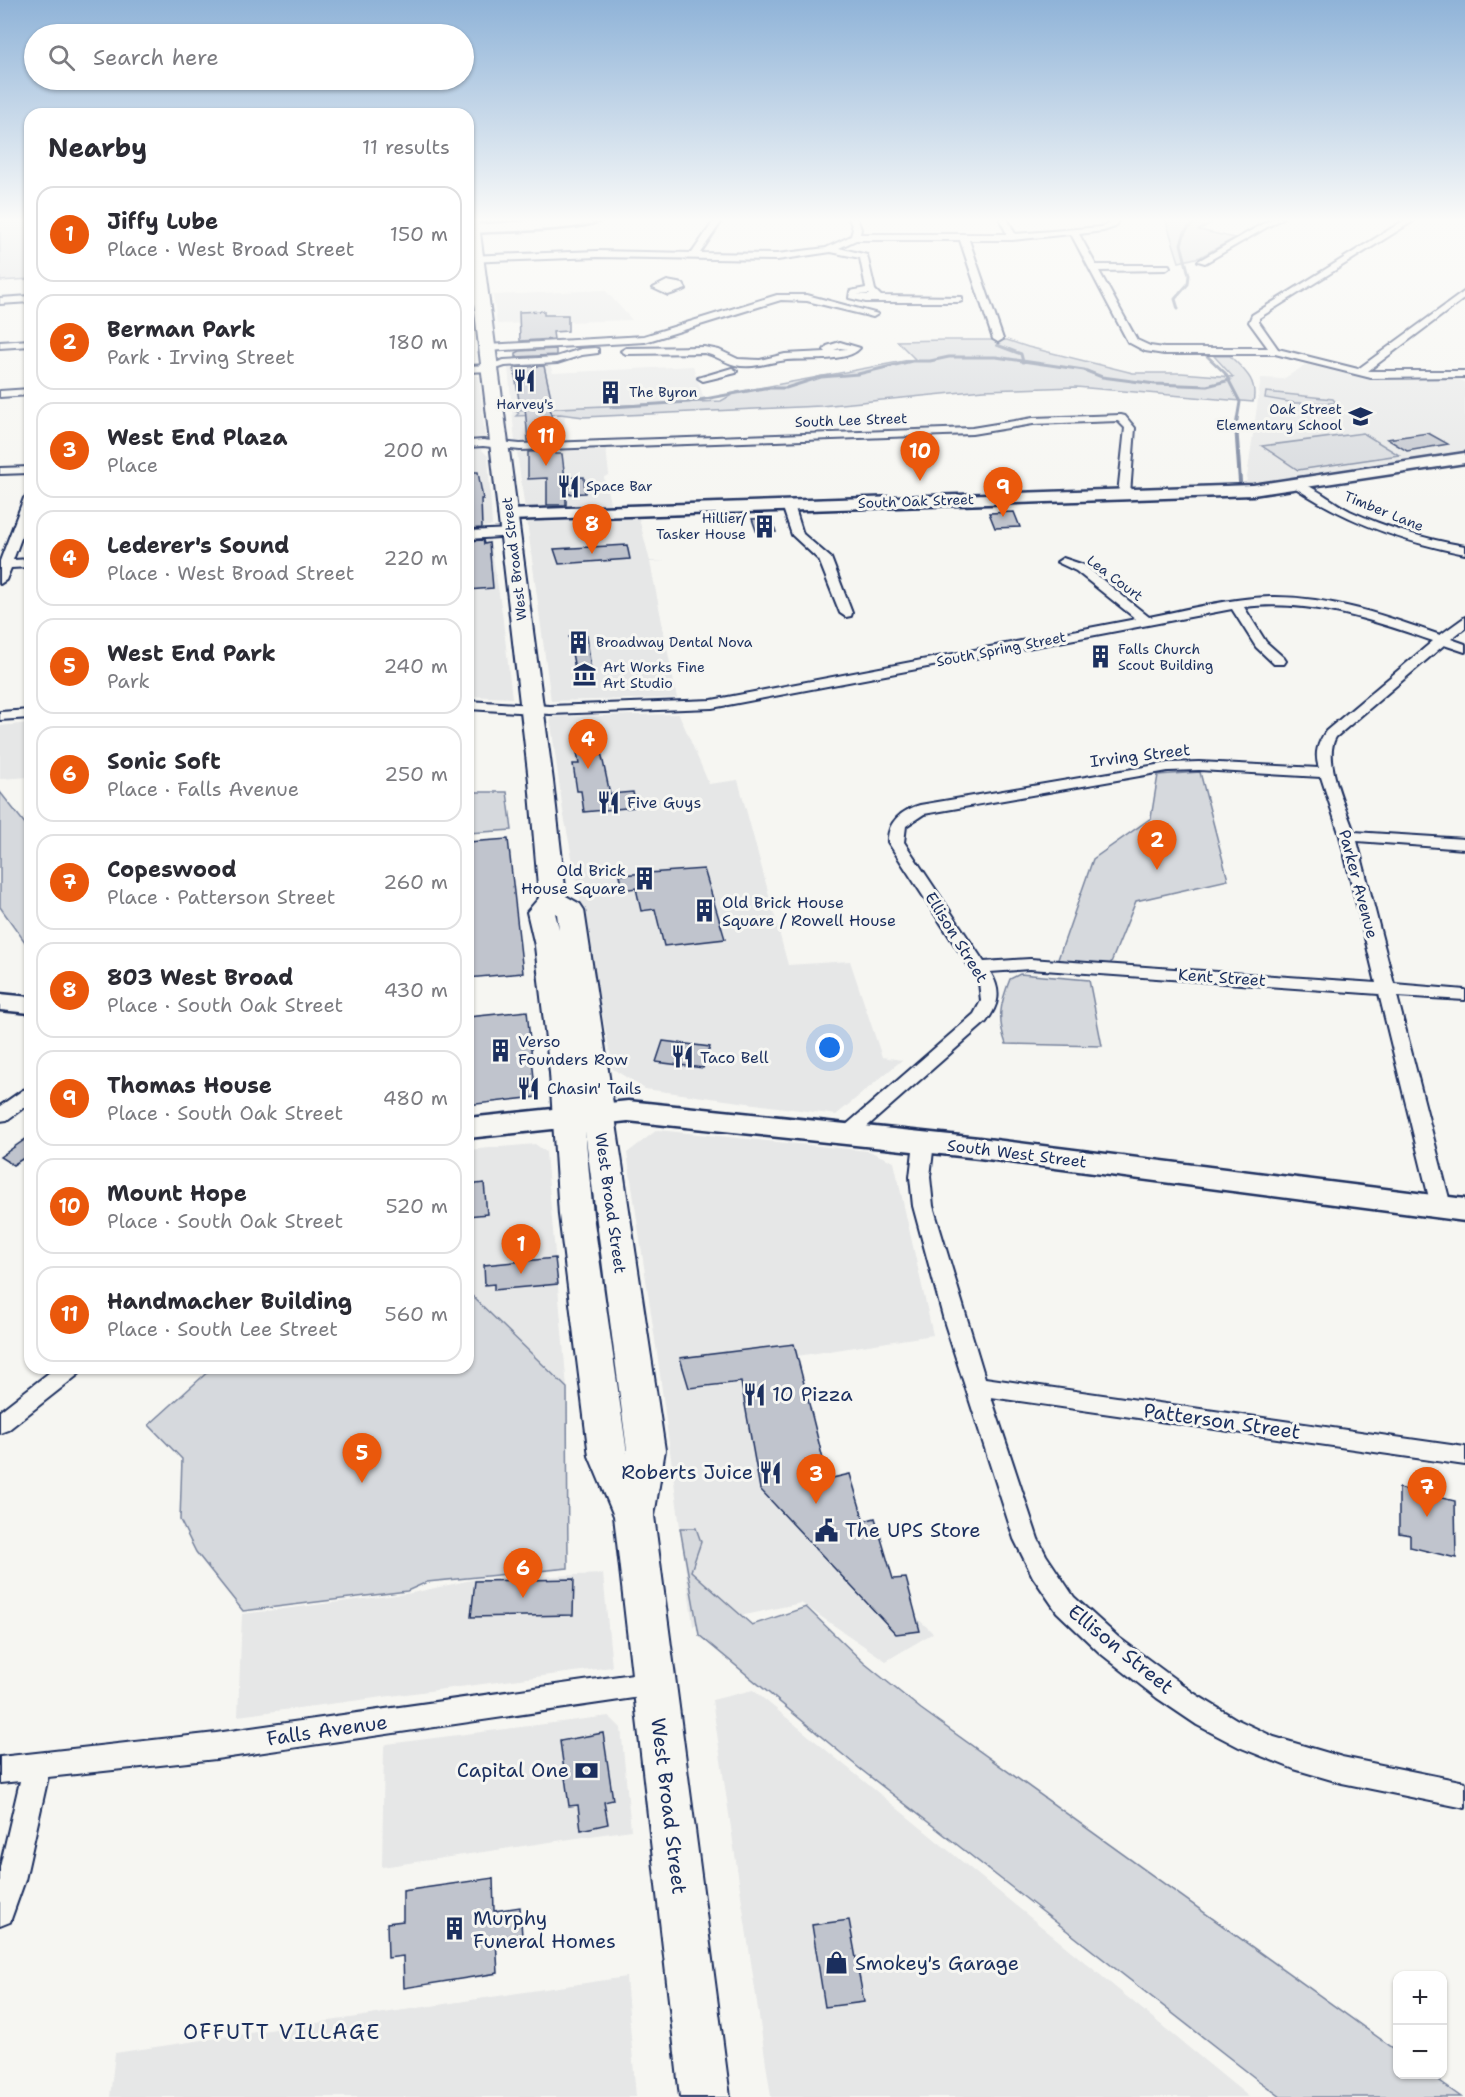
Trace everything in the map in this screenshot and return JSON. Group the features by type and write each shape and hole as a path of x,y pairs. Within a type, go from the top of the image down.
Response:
{"main road":[{"name":"West Broad Street","path":"482,316 510,524 553,900 541,912 583,1115 646,1450 634,1516 705,2097"}],"street":[{"path":"487,348 551,346 578,342 651,338 719,316"},
{"path":"990,316 998,339"},
{"path":"1119,316 1133,342 1142,347 1164,351 1275,351 1359,373 1465,374"},
{"path":"1257,316 1254,322 1275,351"},
{"path":"1359,373 1436,316"},
{"path":"0,345 24,343"},
{"path":"474,369 490,368 504,363 557,360 588,351 704,350 716,352 734,366 756,372 763,368 760,363 785,357 833,355"},
{"path":"703,378 734,366"},
{"path":"0,394 24,392"},
{"name":"South Lee Street","path":"474,444 520,447 972,431 1043,420 1121,418 1130,428 1124,494"},
{"name":"South Oak Street","path":"510,524 788,506 1240,490 1463,460"},
{"path":"0,471 24,470"},
{"name":"Timber Lane","path":"1298,484 1330,505 1402,537 1465,550"},
{"path":"788,506 798,535 825,558 846,613"},
{"path":"0,580 3,565 24,513"},
{"path":"474,533 510,524"},
{"name":"Lea Court","path":"1063,562 1080,568 1146,621"},
{"path":"3,565 24,563"},
{"name":"South Spring Street","path":"474,705 532,709 683,707 740,700 1236,604 1282,601 1322,605 1465,648"},
{"path":"1236,604 1261,644 1280,661"},
{"name":"Parker Avenue","path":"1453,1208 1387,989 1323,753 1331,734 1465,621"},
{"path":"0,716 24,714"},
{"name":"Irving Street","path":"995,797 1179,766 1327,773"},
{"name":"Ellison Street","path":"847,1133 985,1012 990,1003 991,992 988,982 897,842 895,834 901,821 920,810 995,797"},
{"path":"1347,836 1465,844"},
{"name":"Kent Street","path":"979,968 1030,963 1465,995"},
{"path":"0,1002 24,1004"},
{"path":"0,1115 24,1098"},
{"name":"South West Street","path":"474,1127 628,1111 924,1142 1453,1208"},
{"name":"Ellison Street","path":"924,1142 920,1178 923,1206 956,1324 1026,1539 1040,1569 1061,1599 1095,1633 1141,1671 1230,1729 1270,1748 1381,1780 1465,1796"},
{"path":"2,1419 63,1374"},
{"name":"Patterson Street","path":"978,1386 1465,1456"},
{"name":"Falls Avenue","path":"0,1770 216,1746 654,1683"},
{"path":"0,1912 11,1880 37,1766"}],"shaded area":[{"path":"496,316 628,316 632,320 497,324"},
{"path":"1007,340 1133,373 1181,373 1233,377 1214,356 1230,356 1252,381 1253,402 1076,387 983,390 821,406 584,417 560,414 516,416 519,413 514,410 721,401 737,392 915,359 897,341"},
{"path":"550,364 553,373 693,366 706,405 565,411 564,441 515,442 508,367"},
{"name":"Oak Street Elementary School","path":"1307,364 1377,379 1458,379 1465,382 1465,452 1275,482 1246,484 1261,378 1283,379"},
{"path":"474,375 479,376 485,437 474,438"},
{"path":"1266,392 1333,399 1336,403 1295,403 1265,398"},
{"path":"1363,433 1399,455 1298,470 1262,446"},
{"path":"474,448 480,448 488,456 492,526 474,528"},
{"path":"606,448 609,475 604,477 611,507 525,510 517,452"},
{"path":"638,515 650,561 665,561 650,562 677,698 551,701 527,522 534,519"},
{"path":"490,539 502,612 512,698 474,696 474,540"},
{"path":"679,714 709,784 738,780 788,965 850,961 882,1057 902,1060 836,1115 645,1089 613,1069 563,811 550,717"},
{"path":"24,724 24,777 0,779 0,726"},
{"path":"1200,772 1228,880 1136,901 1110,965 1057,962 1093,859 1151,818 1158,775"},
{"path":"0,792 24,822 24,941 0,907"},
{"path":"474,792 507,792 512,830 474,833"},
{"path":"1020,974 1089,980 1102,1046 1006,1044 1001,1027 1002,1004 1010,979"},
{"path":"657,1130 869,1151 894,1162 933,1335 797,1356 825,1476 894,1596 933,1633 886,1661 801,1603 693,1626 658,1360 627,1153"},
{"path":"535,1144 546,1152 567,1388 474,1298 474,1149"},
{"path":"474,1298 567,1388 568,1568 427,1582 407,1591 243,1611 196,1552 180,1520 182,1459 149,1425 205,1374 474,1374"},
{"path":"680,1528 696,1528 701,1542 691,1571 752,1625 806,1607 864,1663 921,1709 1393,2048 1393,2079 1436,2079 1461,2097 1281,2097 859,1768 699,1635"},
{"path":"603,1574 612,1667 238,1716 242,1614 412,1593 476,1579"},
{"path":"753,1690 1249,2097 771,2097 712,1700"},
{"path":"609,1716 621,1728 631,1830 382,1867 384,1746 387,1744"},
{"path":"626,1977 636,2097 110,2097 115,2053"}],"building":[{"path":"519,316 568,316 568,331 553,332 554,339 520,341"},
{"path":"556,349 556,355 516,357 516,353 520,351"},
{"path":"544,366 553,406 550,406 554,441 528,441 525,407 520,407 514,368"},
{"name":"Oak Street Elementary School","path":"1428,433 1448,444 1407,451 1387,439"},
{"path":"555,451 555,454 562,454 565,478 584,477 585,493 566,494 566,505 547,505 547,478 528,479 528,452"},
{"path":"474,472 478,472 483,499 481,499 482,528 474,529"},
{"path":"1014,512 1020,527 995,528 989,513"},
{"name":"Hillier/ Tasker House","path":"771,518 776,532 757,533 752,519"},
{"path":"483,540 484,544 489,543 493,588 474,590 474,541"},
{"path":"627,545 630,559 559,564 554,549"},
{"path":"587,636 592,679 577,680 569,637"},
{"path":"597,733 610,794 633,792 636,807 584,812 581,791 577,791 573,764 579,764 574,735"},
{"path":"508,839 523,973 474,977 474,842"},
{"path":"704,869 725,939 664,946 655,909 641,911 636,888 623,890 620,875"},
{"name":"Verso Founders Row","path":"527,1011 536,1097 474,1104 474,1016"},
{"name":"Taco Bell","path":"663,1041 710,1047 703,1068 656,1062"},
{"path":"24,1140 24,1158 13,1165 0,1157"},
{"path":"484,1183 487,1214 474,1215 474,1184"},
{"path":"555,1258 558,1284 494,1290 494,1284 485,1285 484,1265"},
{"path":"794,1344 828,1479 850,1474 864,1521 875,1518 893,1579 906,1578 920,1631 896,1634 760,1489 741,1382 689,1388 680,1358"},
{"path":"1399,1488 1455,1501 1456,1558 1410,1547 1410,1535 1399,1533"},
{"path":"574,1579 573,1615 471,1617 475,1581"},
{"name":"Capital One","path":"603,1733 613,1800 604,1802 608,1824 581,1830 578,1805 569,1806 560,1741"},
{"name":"Murphy Funeral Homes","path":"493,1878 494,1911 520,1907 522,1936 496,1940 498,1973 404,1988 403,1956 388,1958 387,1923 403,1921 403,1891"},
{"name":"Smokey's Garage","path":"849,1920 864,2002 825,2007 812,1925"}],"waterway":[{"path":"997,345 1021,354 1023,361"},
{"path":"1206,355 1225,373 1229,380"},
{"path":"611,407 689,402 764,388 786,388 821,377 858,374 912,361 930,361 949,357 996,357 1023,361"},
{"path":"1023,361 1084,370 1102,377 1155,384 1207,386 1229,380"},
{"path":"1229,380 1240,402 1236,426"},
{"path":"1236,426 1240,482"}],"place":[{"name":"Harvey's","path":"525,380"},
{"name":"The Byron","path":"611,392"},
{"name":"Oak Street Elementary School","path":"1360,417"},
{"name":"Handmacher Building","path":"546,466"},
{"name":"Mount Hope","path":"920,481"},
{"name":"Space Bar","path":"568,486"},
{"name":"Thomas House","path":"1003,517"},
{"name":"Hillier/ Tasker House","path":"764,526"},
{"name":"803 West Broad","path":"592,554"},
{"name":"Broadway Dental Nova","path":"578,642"},
{"name":"Falls Church Scout Building","path":"1100,657"},
{"name":"Art Works Fine Art Studio","path":"585,675"},
{"name":"Lederer's Sound","path":"588,769"},
{"name":"Five Guys","path":"609,802"},
{"name":"Berman Park","path":"1157,870"},
{"name":"Old Brick House Square","path":"644,879"},
{"name":"Old Brick House Square / Rowell House","path":"704,911"},
{"name":"Verso Founders Row","path":"500,1050"},
{"name":"Taco Bell","path":"682,1057"},
{"name":"Chasin' Tails","path":"529,1088"},
{"name":"Jiffy Lube","path":"521,1274"},
{"name":"10 Pizza","path":"754,1394"},
{"name":"Roberts Juice","path":"771,1472"},
{"name":"West End Park","path":"362,1483"},
{"name":"West End Plaza","path":"816,1504"},
{"name":"Copeswood","path":"1427,1517"},
{"name":"The UPS Store","path":"827,1530"},
{"name":"Sonic Soft","path":"523,1598"},
{"name":"Capital One","path":"587,1770"},
{"name":"Murphy Funeral Homes","path":"455,1929"},
{"name":"Smokey's Garage","path":"837,1963"}],"district":[{"name":"OFFUTT VILLAGE","path":"282,2032"}]}
